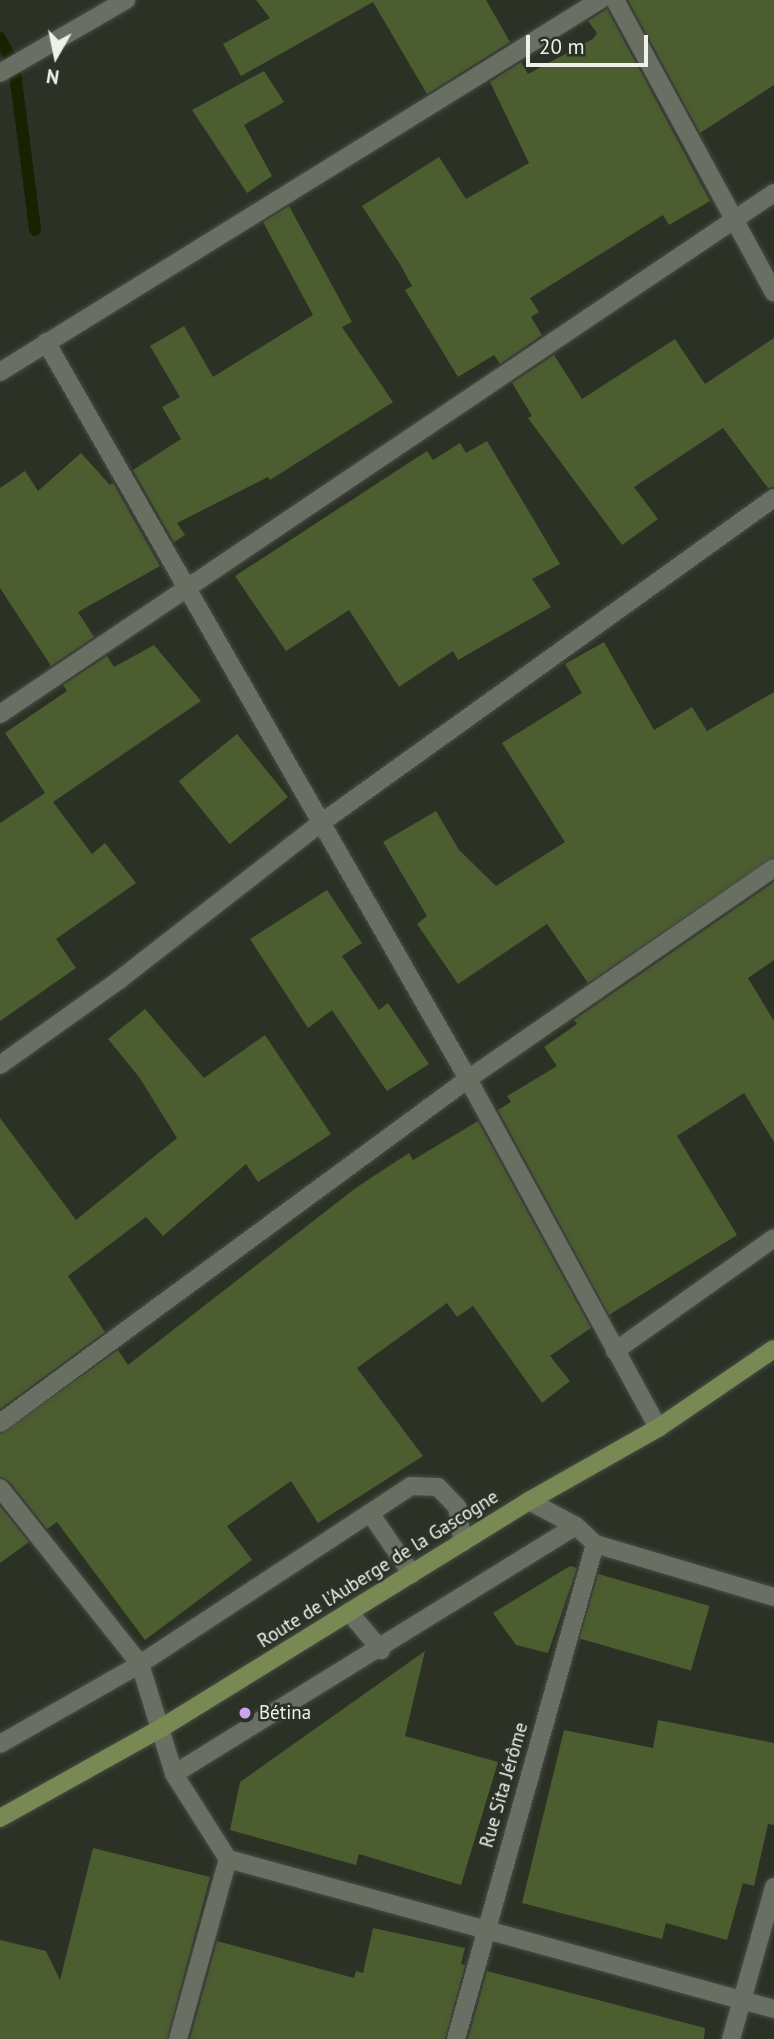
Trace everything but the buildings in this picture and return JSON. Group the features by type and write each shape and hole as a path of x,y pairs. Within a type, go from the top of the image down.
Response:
{"street":[{"path":"0,73 126,0"},
{"path":"0,372 600,0"},
{"path":"615,0 774,293"},
{"path":"0,714 774,193"},
{"path":"46,342 189,587 468,1079 658,1428"},
{"path":"0,1065 119,980 321,822 774,498"},
{"path":"0,1423 468,1079 774,868"},
{"path":"615,1351 774,1238"},
{"name":"Route de l'Auberge de la Gascogne","path":"0,1818 163,1727 529,1501 658,1428 774,1349"},
{"path":"0,1744 140,1664 411,1486 438,1487 457,1507 463,1543"},
{"path":"0,1488 140,1664 163,1727 174,1774 228,1859 485,1932 774,2009"},
{"path":"529,1501 576,1526 595,1544 774,1597"},
{"path":"370,1513 412,1574"},
{"path":"174,1774 248,1725 381,1650 576,1526"},
{"name":"Rue Sita Jérôme","path":"456,2039 595,1544"},
{"path":"349,1612 381,1650"},
{"path":"178,2039 228,1859"},
{"path":"731,2039 774,1887"}],"waterway":[{"path":"0,38 14,65 35,230"}],"place":[{"name":"Bétina","path":"245,1713"}]}
